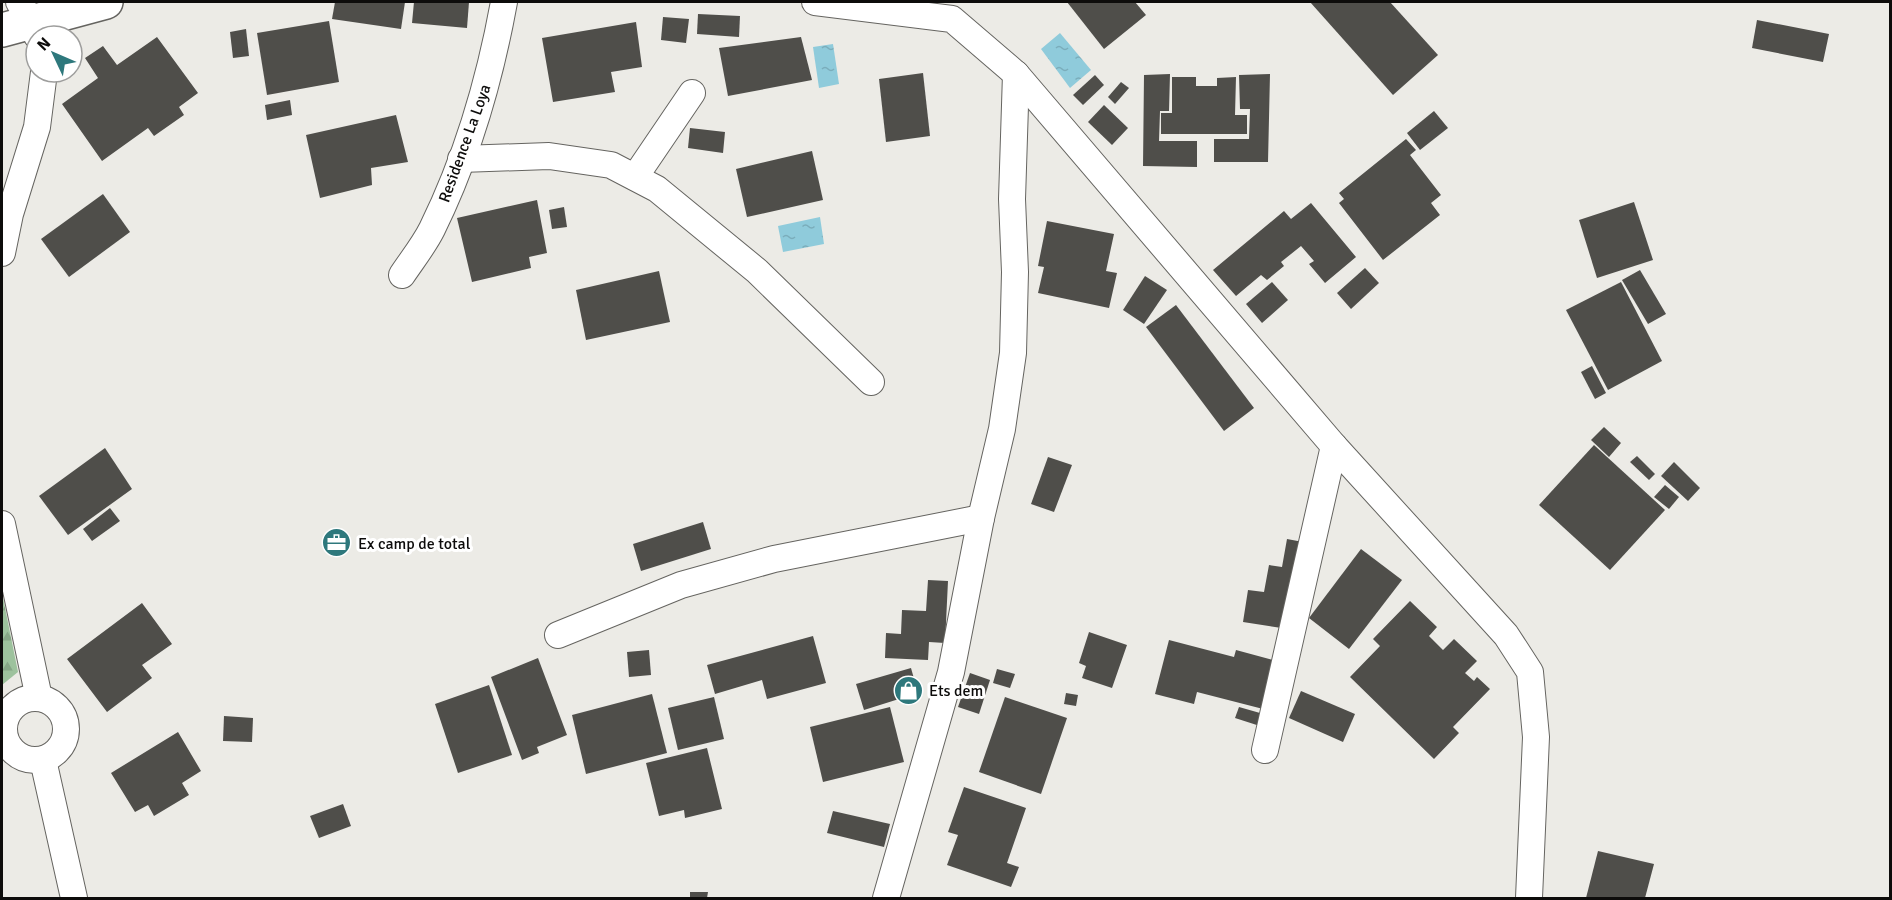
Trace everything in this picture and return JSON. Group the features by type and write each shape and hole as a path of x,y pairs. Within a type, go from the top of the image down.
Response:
{"street":[{"path":"2,30 30,20 106,2"},
{"name":"Residence La Loya","path":"402,275 432,230 461,159 493,61 504,2"},
{"path":"815,2 954,10 1016,74 1334,446 1506,634 1530,672 1536,737 1529,898"},
{"path":"886,898 951,672 981,518 1002,429 1013,353 1015,272 1012,199 1016,74"},
{"path":"2,253 10,214 37,127 42,84"},
{"path":"635,177 692,93"},
{"path":"461,159 549,156 611,165 635,177 657,189 757,270 871,382"},
{"path":"1265,750 1334,446"},
{"path":"558,635 681,585 774,559 981,518"},
{"path":"2,524 39,698"},
{"path":"39,698 58,708 64,716 66,738 60,748 43,760 31,760 12,751 4,731 4,721 18,703 39,698"},
{"path":"43,760 74,898"}],"green space":[{"path":"2,593 18,672 2,685"}],"water":[{"path":"1060,33 1091,70 1070,88 1041,49"},
{"path":"833,44 839,84 819,88 813,47"},
{"path":"820,217 824,244 783,252 778,226"}],"building":[{"path":"335,2 405,2 401,29 332,19"},
{"path":"414,2 469,2 467,28 412,23"},
{"path":"1067,2 1135,2 1146,15 1104,49"},
{"path":"1310,2 1390,2 1438,55 1393,95"},
{"path":"698,14 740,16 739,37 697,34"},
{"path":"663,17 689,19 686,43 661,40"},
{"path":"1757,20 1829,34 1823,62 1752,48"},
{"path":"329,21 339,82 267,95 257,33"},
{"path":"636,22 642,67 611,72 615,92 553,102 542,38"},
{"path":"246,29 249,56 233,58 230,32"},
{"path":"157,37 198,93 179,107 184,115 154,136 148,128 102,161 62,104 98,78 85,58 103,46 117,65"},
{"path":"801,37 812,80 728,96 719,48"},
{"path":"923,73 930,136 886,142 879,79"},
{"path":"1170,74 1169,111 1160,111 1159,141 1197,141 1197,167 1143,166 1144,75"},
{"path":"1270,74 1268,162 1214,162 1214,139 1249,139 1250,109 1240,109 1239,75"},
{"path":"1095,75 1104,85 1083,105 1073,95"},
{"path":"1172,77 1196,77 1196,86 1217,86 1217,78 1236,77 1235,115 1247,115 1247,134 1161,134 1161,113 1172,113"},
{"path":"1121,82 1129,88 1115,104 1108,97"},
{"path":"290,100 292,115 267,120 265,105"},
{"path":"1104,105 1128,128 1112,145 1088,122"},
{"path":"1434,111 1448,128 1420,150 1407,133"},
{"path":"396,115 408,162 371,168 372,185 320,198 306,135"},
{"path":"690,128 725,132 723,153 688,148"},
{"path":"1406,139 1416,150 1410,155 1441,195 1431,203 1440,215 1383,260 1339,203 1344,199 1339,193"},
{"path":"812,151 823,200 747,217 736,169"},
{"path":"103,194 130,232 69,277 41,239"},
{"path":"537,200 547,253 529,257 531,268 472,282 457,218"},
{"path":"1634,202 1653,260 1597,278 1579,220"},
{"path":"1311,203 1356,257 1325,283 1309,264 1314,261 1301,246 1281,262 1284,266 1267,280 1261,275 1236,296 1213,270 1284,211 1291,219"},
{"path":"564,207 567,227 552,229 549,210"},
{"path":"1047,221 1114,234 1106,271 1117,273 1109,308 1038,293 1044,267 1038,266"},
{"path":"1365,268 1379,283 1351,309 1337,293"},
{"path":"1640,270 1666,314 1648,324 1622,280"},
{"path":"659,271 670,322 586,340 576,290"},
{"path":"1145,276 1167,290 1144,324 1123,310"},
{"path":"1272,282 1288,300 1262,323 1246,304"},
{"path":"1621,282 1662,361 1608,390 1566,310"},
{"path":"1176,305 1254,408 1224,431 1146,327"},
{"path":"1592,366 1606,393 1595,399 1581,372"},
{"path":"1604,427 1621,443 1609,457 1591,440"},
{"path":"1594,445 1665,510 1610,570 1539,505"},
{"path":"105,448 132,489 68,535 39,496"},
{"path":"1637,456 1655,474 1649,480 1630,462"},
{"path":"1048,457 1072,465 1054,512 1031,504"},
{"path":"1674,462 1700,488 1688,501 1661,476"},
{"path":"1665,485 1679,497 1669,509 1654,497"},
{"path":"110,508 120,521 92,541 83,529"},
{"path":"703,522 711,549 641,571 633,544"},
{"path":"1287,539 1303,542 1288,629 1243,622 1248,590 1264,592 1269,565 1282,567"},
{"path":"1361,549 1402,580 1349,649 1309,618"},
{"path":"928,580 948,581 945,643 929,642 928,660 885,658 886,633 901,634 902,610 926,611"},
{"path":"1410,601 1437,627 1429,636 1443,650 1454,639 1477,661 1465,673 1474,681 1477,677 1490,689 1453,727 1459,733 1434,759 1350,677 1380,646 1373,639"},
{"path":"142,603 172,644 142,665 152,678 107,712 67,659"},
{"path":"1089,632 1127,645 1112,688 1082,678 1086,666 1079,663"},
{"path":"813,636 826,683 767,699 762,680 715,694 707,665"},
{"path":"1169,640 1234,657 1236,650 1280,662 1267,710 1197,692 1194,704 1155,694"},
{"path":"649,650 651,675 629,677 627,652"},
{"path":"538,658 567,735 537,747 539,753 522,760 491,677"},
{"path":"911,668 918,693 864,710 856,684"},
{"path":"997,669 1015,674 1010,688 993,683"},
{"path":"970,673 990,680 979,714 958,707"},
{"path":"489,685 512,755 458,773 435,704"},
{"path":"1301,691 1355,714 1343,742 1289,718"},
{"path":"1066,693 1078,695 1076,706 1064,704"},
{"path":"652,694 667,753 586,774 572,715"},
{"path":"714,697 724,739 678,750 668,708"},
{"path":"1005,697 1067,718 1041,794 979,772"},
{"path":"890,707 904,762 823,782 810,727"},
{"path":"1239,707 1267,715 1263,727 1235,718"},
{"path":"224,716 253,718 252,742 223,741"},
{"path":"178,732 201,771 182,783 189,795 154,816 148,805 135,812 111,773"},
{"path":"707,748 722,809 685,818 684,810 659,816 646,763"},
{"path":"964,787 1026,808 1007,863 1019,867 1011,887 947,865 958,835 948,832"},
{"path":"343,804 351,826 319,838 310,816"},
{"path":"833,811 890,824 884,847 827,833"},
{"path":"1598,851 1654,864 1645,898 1586,898"},
{"path":"690,892 708,892 707,898 690,898"}],"place":[{"name":"Ex camp de total","path":"337,543"},
{"name":"Ets dem","path":"908,690"}]}
